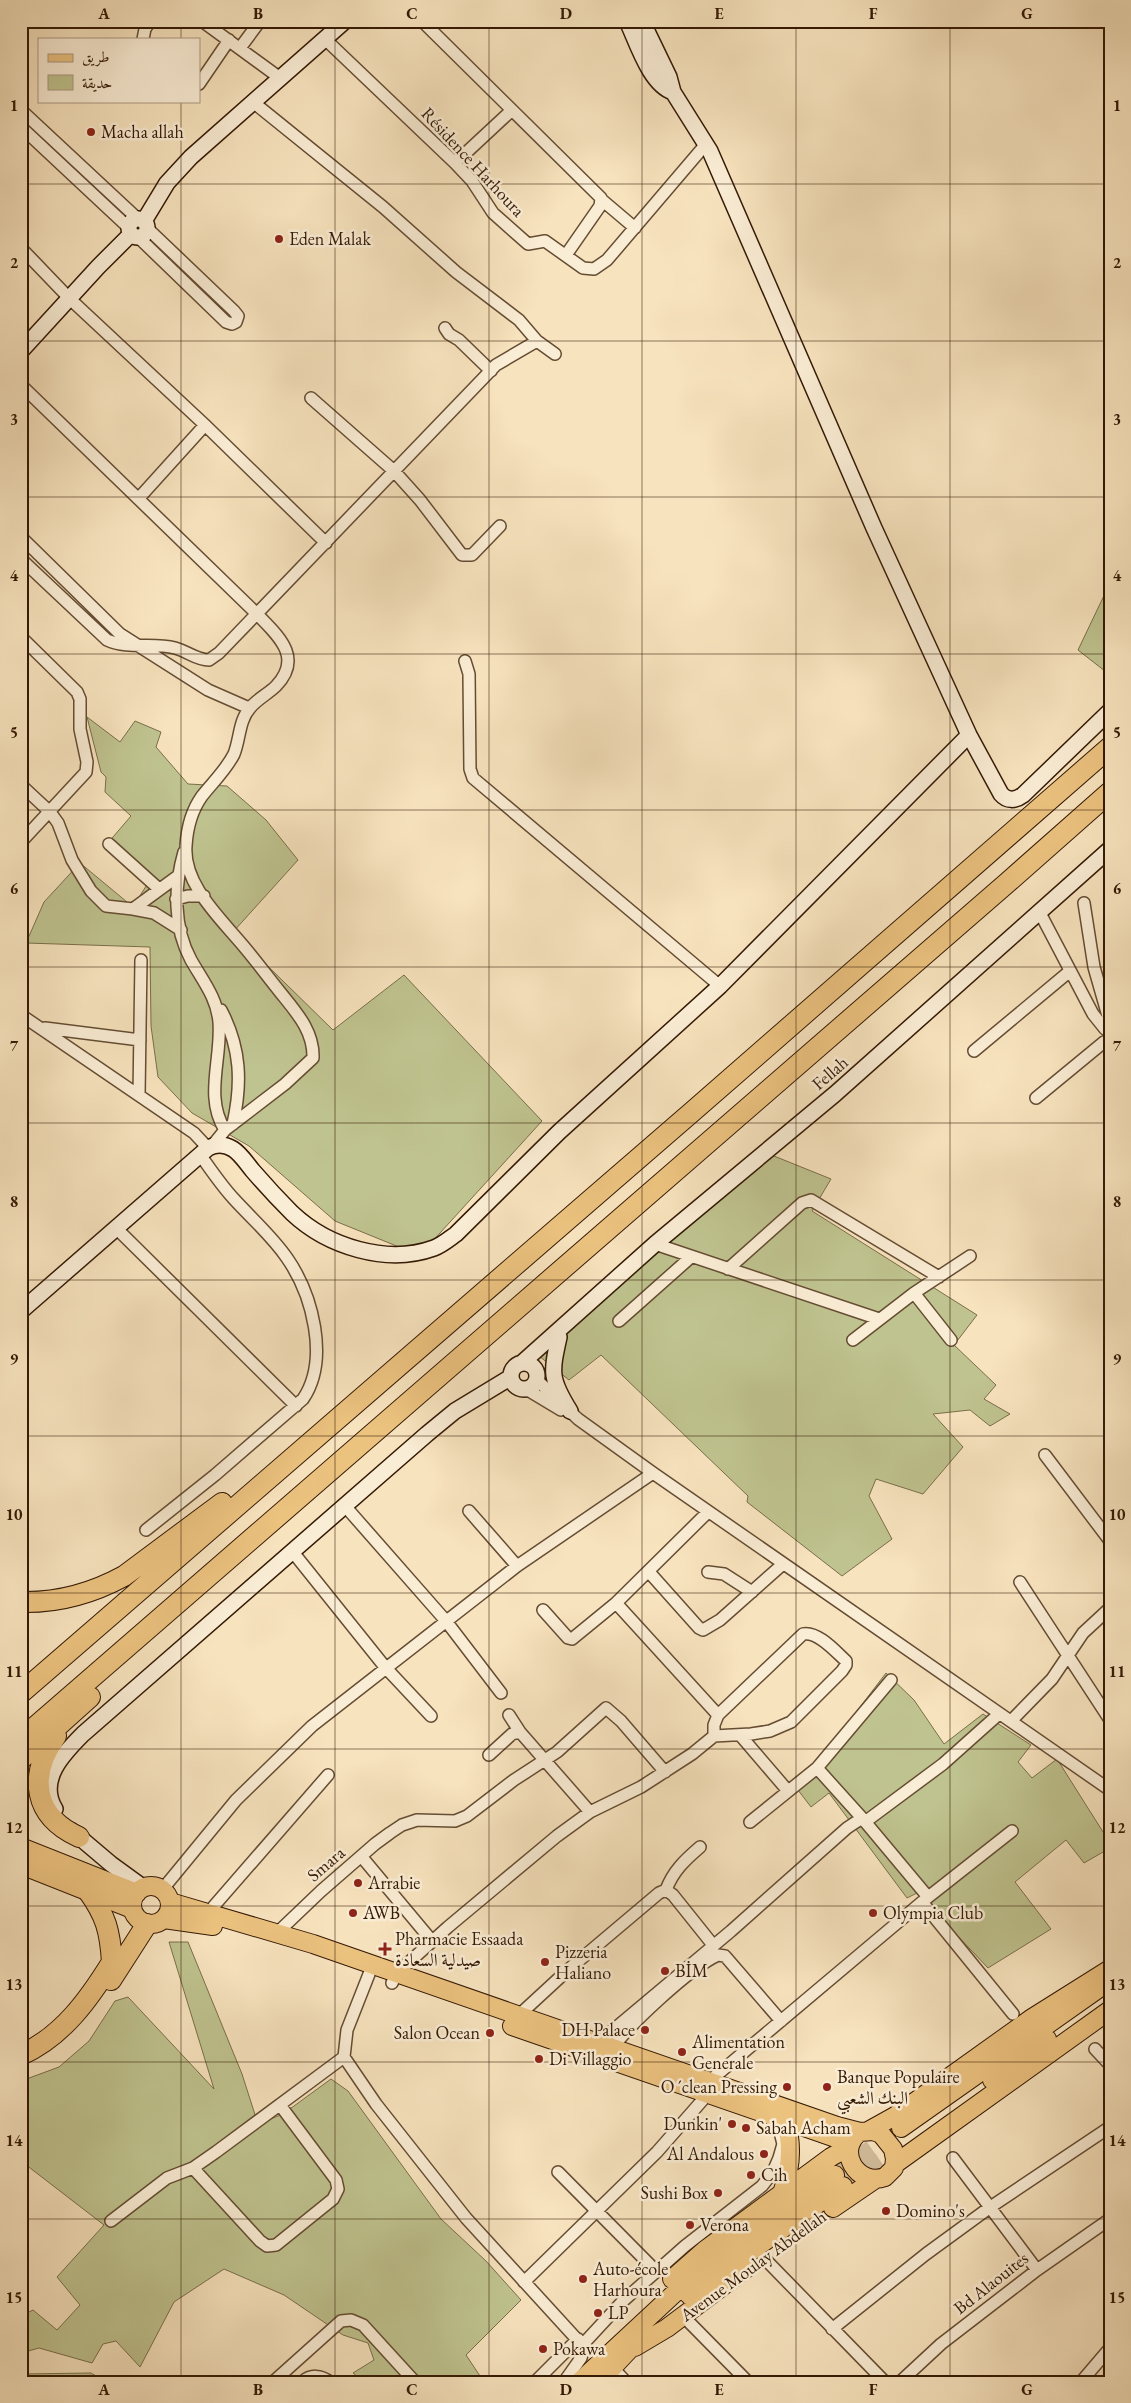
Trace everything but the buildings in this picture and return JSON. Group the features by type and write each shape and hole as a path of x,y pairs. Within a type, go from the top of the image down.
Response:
{"highway":[{"path":"21,1692 1110,747"},
{"path":"21,1739 170,1612 1110,792"},
{"path":"21,1602 49,1602 73,1597 96,1590 124,1576 357,1401"},
{"path":"21,1759 143,1649 170,1612"},
{"path":"72,1712 45,1751 40,1765 38,1783 42,1803 51,1818 64,1830 79,1837"},
{"path":"88,1891 102,1912 109,1930 112,1962"},
{"path":"21,2055 48,2040 76,2014 112,1962 143,1908"},
{"path":"21,2068 38,2062 56,2051 73,2035 143,1908"}],"main road":[{"path":"21,1847 143,1908 170,1908 166,1896"},
{"path":"21,1865 88,1891 143,1908 240,1933 394,1978 600,2051 782,2121 856,2138 881,2134 893,2149 895,2164"},
{"path":"143,1908 157,1887 166,1896 207,1914 277,1933 370,1970"},
{"name":"Avenue Moulay Abdellah","path":"599,2382 611,2360 619,2334 655,2294 705,2250 856,2138 895,2116 1039,2014 1110,1969"},
{"path":"394,1978 518,2016 600,2051"},
{"path":"1110,1981 905,2135 1110,1995"},
{"path":"856,2138 848,2156 854,2168 863,2176 874,2180 888,2175 895,2164 1110,2010"},
{"path":"705,2090 856,2138"},
{"path":"782,2121 791,2155 787,2179 782,2193"},
{"name":"Avenue Moulay Abdellah","path":"611,2360 691,2278 839,2180 690,2294 645,2332 630,2350"},
{"name":"Avenue Moulay Abdellah","path":"580,2382 611,2360 683,2316 762,2257 874,2180"}],"street":[{"path":"144,38 145,29 150,21"},
{"path":"202,21 280,78"},
{"path":"240,48 260,21"},
{"path":"21,352 98,267 138,228 176,173 345,21"},
{"path":"422,21 602,200 634,228"},
{"path":"627,21 654,78 662,87 673,92"},
{"path":"642,21 669,77 673,92 706,144 874,528 969,735 1001,794 1012,800 1023,795 1110,711"},
{"name":"Résidence Harhoura","path":"326,38 455,163 472,182 493,214 528,244 543,240 583,268 594,269 607,260 706,144"},
{"path":"200,81 229,40"},
{"path":"253,102 383,207 456,272 519,320 537,340 555,354"},
{"path":"21,110 138,228 226,322 232,324 236,322 238,316 234,311 138,228 21,127"},
{"path":"455,163 512,110"},
{"path":"566,255 600,206 602,200"},
{"path":"21,248 70,299 205,425 326,543"},
{"path":"445,328 449,334 459,340 491,371"},
{"path":"21,559 102,637 113,643 175,648 197,658 209,660 219,653 491,371 537,340"},
{"path":"21,385 276,633 286,648 289,657 286,668 276,686 249,708 241,726 233,754 196,806 178,876 176,900 181,930 190,958 226,1021 235,1048 240,1076 240,1095 229,1127"},
{"path":"311,398 394,471 420,500 462,555 472,555 500,526"},
{"path":"139,498 205,425"},
{"path":"21,537 120,634 135,646 178,670 208,690 249,708"},
{"path":"21,637 74,688 80,699 79,718 87,762 86,772 21,842"},
{"path":"465,661 469,674 470,769 473,778 720,986"},
{"path":"207,1150 225,1145 235,1150 292,1213 306,1225 331,1239 355,1249 391,1255 433,1248 456,1234 559,1132 720,986 969,735"},
{"path":"21,785 50,812 58,823 72,860 100,901 115,908 154,913 181,930"},
{"path":"109,844 159,889"},
{"path":"21,1311 207,1150 229,1127 285,1084 313,1058 313,1045 300,1016 204,896 189,869 186,846"},
{"name":"Fellah","path":"531,1375 571,1320 655,1244 835,1094 1110,849"},
{"path":"134,909 178,876"},
{"path":"176,900 188,896 204,896"},
{"path":"1036,1098 1107,1044 1103,1033 1108,1026 1094,967 1084,903"},
{"path":"1040,913 1093,1014 1108,1026"},
{"path":"139,1095 141,960"},
{"path":"974,1051 1070,971"},
{"path":"216,1002 219,1023 214,1101 220,1123 229,1127"},
{"path":"21,1015 194,1133 207,1150 232,1197 286,1256 306,1296 314,1321 316,1352 307,1391 296,1406 215,1475 146,1530"},
{"path":"42,1028 140,1040"},
{"path":"728,1269 802,1202 812,1200 939,1277"},
{"path":"116,1228 296,1406"},
{"path":"655,1244 879,1319"},
{"path":"853,1340 914,1293 970,1256"},
{"path":"619,1320 691,1257"},
{"path":"914,1293 951,1340"},
{"name":"Fellah","path":"531,1375 571,1320"},
{"path":"559,1337 552,1375 557,1391 574,1415"},
{"name":"Fellah","path":"345,1506 455,1411 511,1377 514,1367 531,1375"},
{"path":"531,1375 574,1415 653,1473 1110,1790"},
{"path":"1045,1455 1110,1541"},
{"path":"166,1896 236,1800 312,1726 385,1667 518,1566 653,1473"},
{"path":"143,1908 51,1803 50,1785 53,1770 64,1753 345,1506 446,1621 501,1693"},
{"path":"469,1511 518,1566"},
{"path":"543,1610 568,1638 572,1639 616,1603 708,1512"},
{"path":"292,1551 385,1667 431,1716"},
{"path":"649,1572 699,1628 703,1630 720,1620 783,1564"},
{"path":"708,1572 724,1574 752,1592"},
{"path":"1020,1582 1110,1720"},
{"path":"616,1603 718,1715"},
{"path":"1010,1721 1041,1691 1068,1657 1083,1633 1110,1608"},
{"path":"394,1978 432,1941 557,1836 590,1812 641,1787 714,1736 745,1735 784,1726 796,1719 842,1671 846,1661 816,1636 809,1633 803,1634 718,1715 714,1725 714,1736"},
{"path":"750,1822 817,1768 891,1680"},
{"path":"361,1856 374,1844 402,1825 424,1819 461,1819 543,1759 557,1752 606,1708 621,1721 665,1772"},
{"path":"600,2051 712,1945 746,1918 846,1828 863,1820 943,1764 999,1714"},
{"path":"509,1715 520,1732 590,1812"},
{"path":"489,1755 512,1734 520,1732"},
{"path":"745,1735 788,1791"},
{"path":"817,1768 863,1820 1013,2014"},
{"path":"207,1914 328,1775"},
{"path":"524,2282 673,2135 705,2090 781,2021 925,1900 1012,1831"},
{"path":"518,2016 569,1968 659,1893 666,1890 672,1875 678,1867 700,1847"},
{"name":"Smara","path":"277,1933 361,1856 432,1941"},
{"path":"666,1890 673,1895 712,1945"},
{"path":"600,2051 704,1963 718,1955 725,1956 781,2021"},
{"path":"370,1970 347,2030 344,2057 376,2104 466,2218 580,2343 581,2358 564,2382"},
{"path":"1095,2049 1110,2065"},
{"path":"111,2221 170,2176 193,2168 280,2106 344,2057"},
{"path":"193,2168 260,2242 268,2246 276,2245 333,2199 338,2189 336,2180 280,2106"},
{"path":"535,2382 586,2340 623,2301 656,2271 768,2179 777,2164 783,2144 782,2121"},
{"path":"832,2329 926,2254 989,2208 1110,2127"},
{"path":"953,2158 1037,2270"},
{"path":"558,2172 656,2271"},
{"name":"Bd Alaouites","path":"900,2382 928,2355 1037,2270 1110,2219"},
{"path":"762,2257 885,2382"},
{"path":"683,2316 748,2382"},
{"path":"273,2382 341,2322 351,2320 363,2325 415,2382"},
{"path":"1081,2382 1110,2348"},
{"path":"611,2360 626,2382"},
{"path":"302,2382 315,2376 325,2378 330,2382"}],"green space":[{"path":"1110,583 1110,675 1078,650"},
{"path":"87,717 120,742 135,721 161,732 156,747 188,784 227,786 266,820 298,860 233,932 333,1030 404,975 542,1121 430,1244 399,1247 335,1221 249,1146 192,1113 158,1077 151,1026 150,947 26,943 44,902 80,863 133,907 148,883 107,844 131,816 105,792 106,777 101,772"},
{"path":"769,1154 831,1179 812,1211 977,1315 954,1345 996,1385 984,1399 1010,1414 990,1426 970,1410 933,1414 963,1447 923,1494 876,1479 869,1496 892,1539 842,1576 747,1502 748,1496 601,1355 569,1380 534,1352"},
{"path":"886,1673 914,1700 944,1744 983,1714 1031,1745 1018,1762 1032,1778 1057,1759 1110,1843 1110,1848 1084,1863 1066,1840 1015,1882 1051,1929 988,1968 917,1893 907,1898 829,1793 811,1807 791,1781 818,1762"},
{"path":"169,1942 188,1942 242,2074 258,2124 283,2114 331,2079 348,2091 441,2219 486,2261 521,2300 466,2355 484,2382 364,2382 353,2373 374,2360 368,2343 343,2335 284,2295 224,2269 174,2302 140,2367 116,2341 103,2344 92,2363 39,2348 21,2353 21,2316 33,2310 57,2330 80,2305 57,2277 104,2225 21,2161 21,2081 59,2067 89,2041 115,2001 128,1997 214,2089"},
{"path":"91,2373 106,2382 21,2382 21,2374"}],"tunnel":[{"path":"835,2175 901,2128"},
{"path":"843,2186 909,2141"}],"place":[{"name":"Macha allah","path":"91,132"},
{"name":"Eden Malak","path":"279,239"},
{"name":"Arrabie","path":"358,1883"},
{"name":"AWB","path":"353,1913"},
{"name":"Olympia Club","path":"873,1913"},
{"name":"Pharmacie Essaada صيدلية السعادة","path":"385,1949"},
{"name":"Pizzeria Haliano","path":"545,1962"},
{"name":"BİM","path":"665,1971"},
{"name":"DH Palace","path":"645,2030"},
{"name":"Salon Ocean","path":"490,2033"},
{"name":"Alimentation Generale","path":"682,2052"},
{"name":"Di Villaggio","path":"539,2059"},
{"name":"O ´clean Pressing","path":"787,2087"},
{"name":"Banque Populaire البنك الشعبي","path":"827,2087"},
{"name":"Dunkin'","path":"732,2124"},
{"name":"Sabah Acham","path":"746,2128"},
{"name":"Al Andalous","path":"764,2154"},
{"name":"Cih","path":"751,2175"},
{"name":"Sushi Box","path":"718,2193"},
{"name":"Domino's","path":"886,2211"},
{"name":"Verona","path":"690,2225"},
{"name":"Auto-école Harhoura","path":"583,2279"},
{"name":"LP","path":"598,2313"},
{"name":"Pokawa","path":"543,2349"}]}
